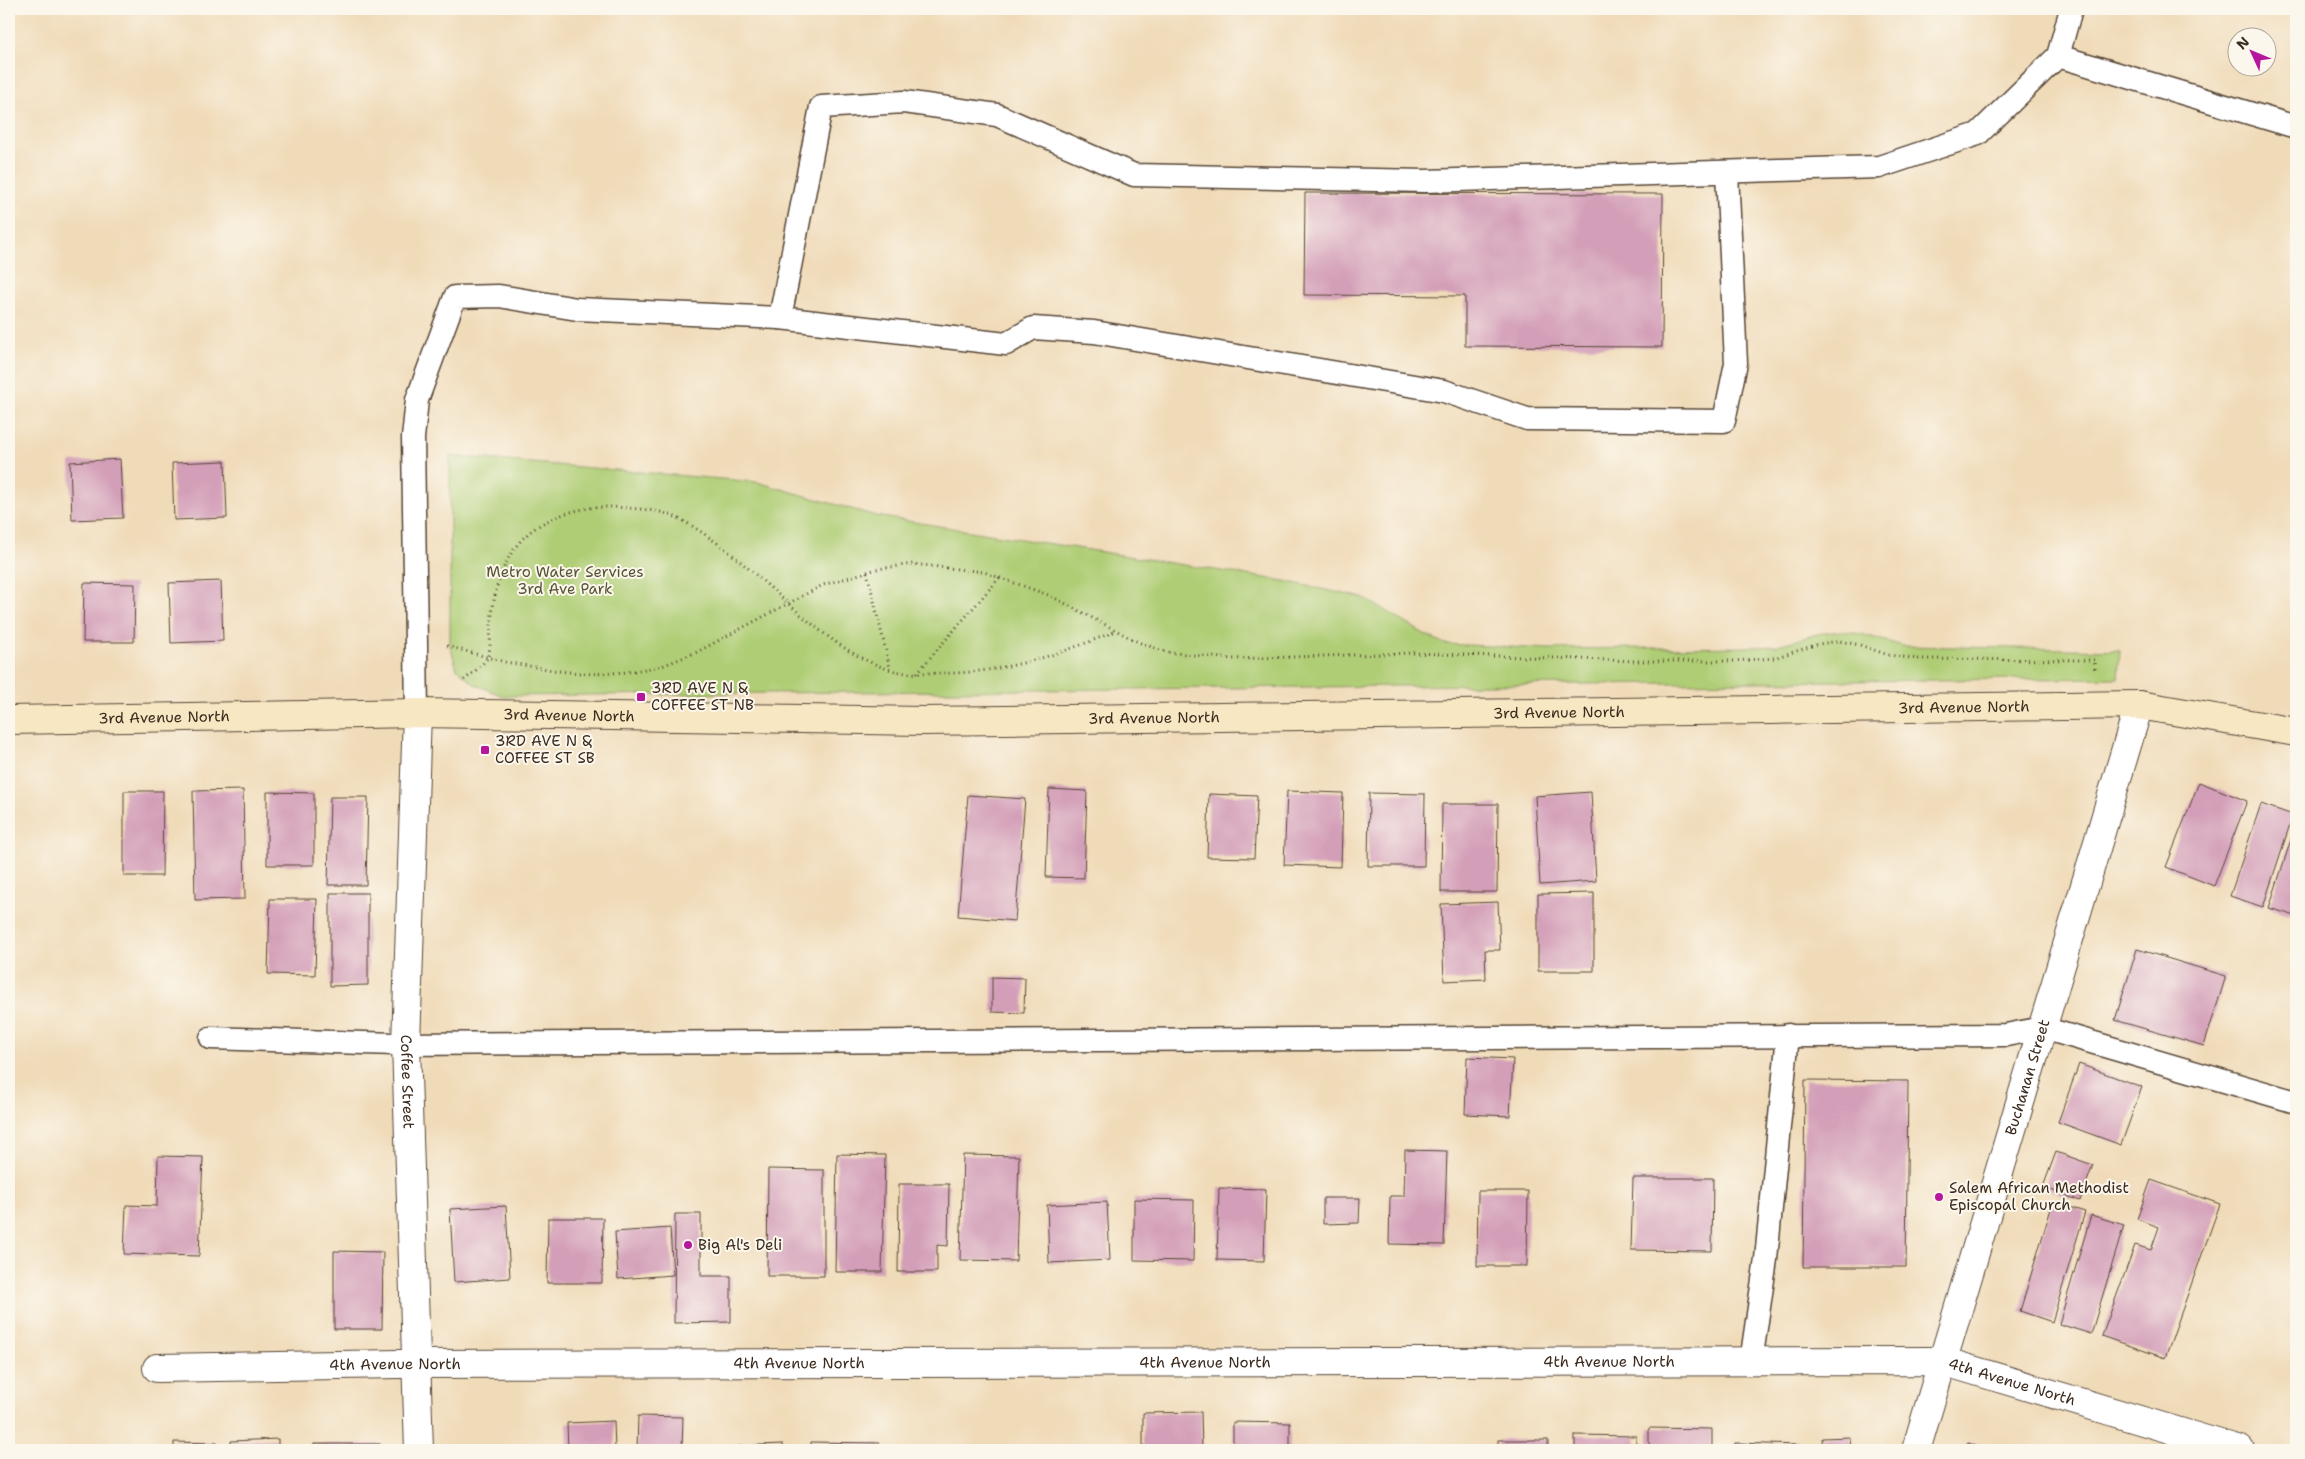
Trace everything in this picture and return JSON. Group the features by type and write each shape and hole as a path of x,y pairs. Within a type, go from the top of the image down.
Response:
{"street":[{"name":"3rd Avenue North","path":"19,720 417,713 923,721 2139,705 2296,732"},
{"name":"Buchanan Street","path":"1916,1450 2044,1028 2139,705"},
{"name":"Coffee Street","path":"417,713 406,1044 418,1364 419,1450"},
{"name":"4th Avenue North","path":"157,1368 418,1364 1942,1361 2240,1450"}],"lane":[{"path":"780,318 822,107 904,102 997,115 1134,176 1425,181 1879,167 1978,134 2058,56 2072,9"},
{"path":"2058,56 2296,127"},
{"path":"417,713 413,438 417,400 456,297 499,296 576,309 780,318 1006,344 1033,328 1094,332 1444,391 1526,419 1724,421 1736,363 1727,172"},
{"path":"211,1038 406,1044 2006,1035 2044,1028 2296,1102"},
{"path":"1751,1362 1766,1259 1788,1035"}],"path":[{"path":"488,657 493,601 497,583 505,562 517,544 538,527 559,516 584,508 608,506 668,514 695,528 722,546 838,644 873,664 890,669 917,673 968,672 1031,663 1071,650 1116,631"},
{"path":"417,646 454,646 488,657 559,672 592,674 628,672 662,666 697,652 823,585 866,572 913,564 984,572 1000,577 1051,596 1138,642 1166,652 1232,659 1412,653 1636,661 1733,661 1774,658 1819,644 1840,641 1860,645 1888,655 1918,659 2094,660 2096,706"},
{"path":"866,572 890,669"},
{"path":"917,673 1000,577"}],"green space":[{"name":"Metro Water Services 3rd Ave Park","path":"450,456 757,482 876,516 1284,581 1364,598 1426,635 1445,644 1550,649 1754,647 1775,646 1817,634 1840,631 1861,634 1903,646 2120,650 2118,678 503,696 474,684 457,669 450,646"}],"building":[{"path":"1305,193 1663,194 1662,347 1465,346 1465,296 1304,295"},
{"path":"120,459 123,518 72,520 70,462"},
{"path":"225,461 227,518 174,520 172,463"},
{"path":"221,581 223,641 171,643 169,583"},
{"path":"84,583 135,584 134,642 83,642"},
{"path":"2199,782 2247,801 2214,886 2166,867"},
{"path":"1049,789 1087,791 1084,878 1046,877"},
{"path":"243,790 245,899 195,900 193,791"},
{"path":"124,791 163,791 162,876 124,876"},
{"path":"1287,791 1343,793 1341,867 1284,865"},
{"path":"267,792 314,793 314,865 267,865"},
{"path":"1591,792 1596,881 1540,885 1535,796"},
{"path":"1369,793 1425,794 1424,866 1368,866"},
{"path":"1209,794 1257,796 1254,858 1207,857"},
{"path":"968,795 1025,799 1015,921 958,916"},
{"path":"330,797 368,797 366,885 328,885"},
{"path":"1442,804 1498,804 1497,892 1441,892"},
{"path":"2261,804 2293,815 2263,907 2230,896"},
{"path":"2296,824 2296,916 2269,908"},
{"path":"330,893 368,893 368,985 330,986"},
{"path":"1594,893 1594,971 1538,971 1538,894"},
{"path":"270,899 317,899 315,975 268,974"},
{"path":"1498,902 1500,950 1485,950 1486,979 1444,981 1441,904"},
{"path":"2137,949 2226,976 2204,1046 2115,1020"},
{"path":"992,977 1025,978 1024,1013 992,1012"},
{"path":"1467,1057 1513,1059 1510,1116 1465,1114"},
{"path":"2079,1064 2142,1087 2121,1145 2058,1122"},
{"path":"1805,1080 1908,1081 1906,1267 1803,1267"},
{"path":"1405,1150 1447,1151 1444,1245 1389,1244 1390,1196 1404,1196"},
{"path":"2056,1152 2093,1165 2080,1201 2043,1187"},
{"path":"837,1154 885,1155 882,1272 835,1272"},
{"path":"963,1155 1019,1156 1016,1261 960,1260"},
{"path":"158,1156 203,1157 199,1256 124,1254 126,1205 157,1206"},
{"path":"768,1169 824,1170 824,1276 767,1276"},
{"path":"1633,1178 1713,1178 1712,1251 1631,1250"},
{"path":"2151,1180 2220,1204 2165,1358 2102,1336 2135,1245 2151,1250 2159,1227 2137,1219"},
{"path":"899,1184 949,1184 948,1246 937,1245 937,1272 898,1272"},
{"path":"1219,1188 1266,1189 1264,1261 1217,1260"},
{"path":"1478,1191 1528,1191 1527,1266 1477,1266"},
{"path":"1323,1198 1360,1198 1359,1223 1323,1224"},
{"path":"1134,1199 1194,1200 1193,1261 1134,1260"},
{"path":"1107,1202 1110,1260 1049,1263 1047,1205"},
{"path":"2053,1202 2085,1212 2052,1322 2020,1311"},
{"path":"506,1206 510,1278 454,1282 450,1209"},
{"name":"Big Al's Deli","path":"675,1214 701,1214 701,1276 731,1276 731,1322 674,1323"},
{"path":"2091,1215 2124,1225 2091,1334 2059,1324"},
{"path":"548,1218 603,1218 602,1283 547,1283"},
{"path":"670,1228 673,1275 618,1279 615,1232"},
{"path":"334,1251 383,1252 382,1329 334,1329"},
{"path":"1201,1412 1202,1450 1143,1450 1143,1413"},
{"path":"638,1416 683,1417 682,1450 637,1450"},
{"path":"614,1421 615,1450 568,1450 567,1423"},
{"path":"1233,1422 1290,1423 1290,1450 1233,1450"},
{"path":"1649,1428 1712,1429 1712,1450 1649,1450"},
{"path":"1575,1435 1636,1436 1636,1450 1575,1450"},
{"path":"1850,1437 1851,1450 1823,1450 1822,1438"},
{"path":"278,1439 278,1450 231,1450 231,1441"},
{"path":"1498,1440 1548,1440 1548,1450 1498,1450"},
{"path":"174,1442 217,1443 217,1450 174,1450"},
{"path":"811,1442 880,1443 880,1450 811,1450"},
{"path":"1735,1443 1800,1445 1800,1450 1735,1450"},
{"path":"1968,1443 1987,1450 1965,1450"},
{"path":"314,1444 380,1444 380,1450 314,1450"},
{"path":"783,1444 783,1450 739,1450 739,1446"}],"place":[{"name":"3RD AVE N & COFFEE ST NB","path":"641,697"},
{"name":"3RD AVE N & COFFEE ST SB","path":"485,750"},
{"name":"Salem African Methodist Episcopal Church","path":"1939,1197"},
{"name":"Big Al's Deli","path":"688,1245"}]}
